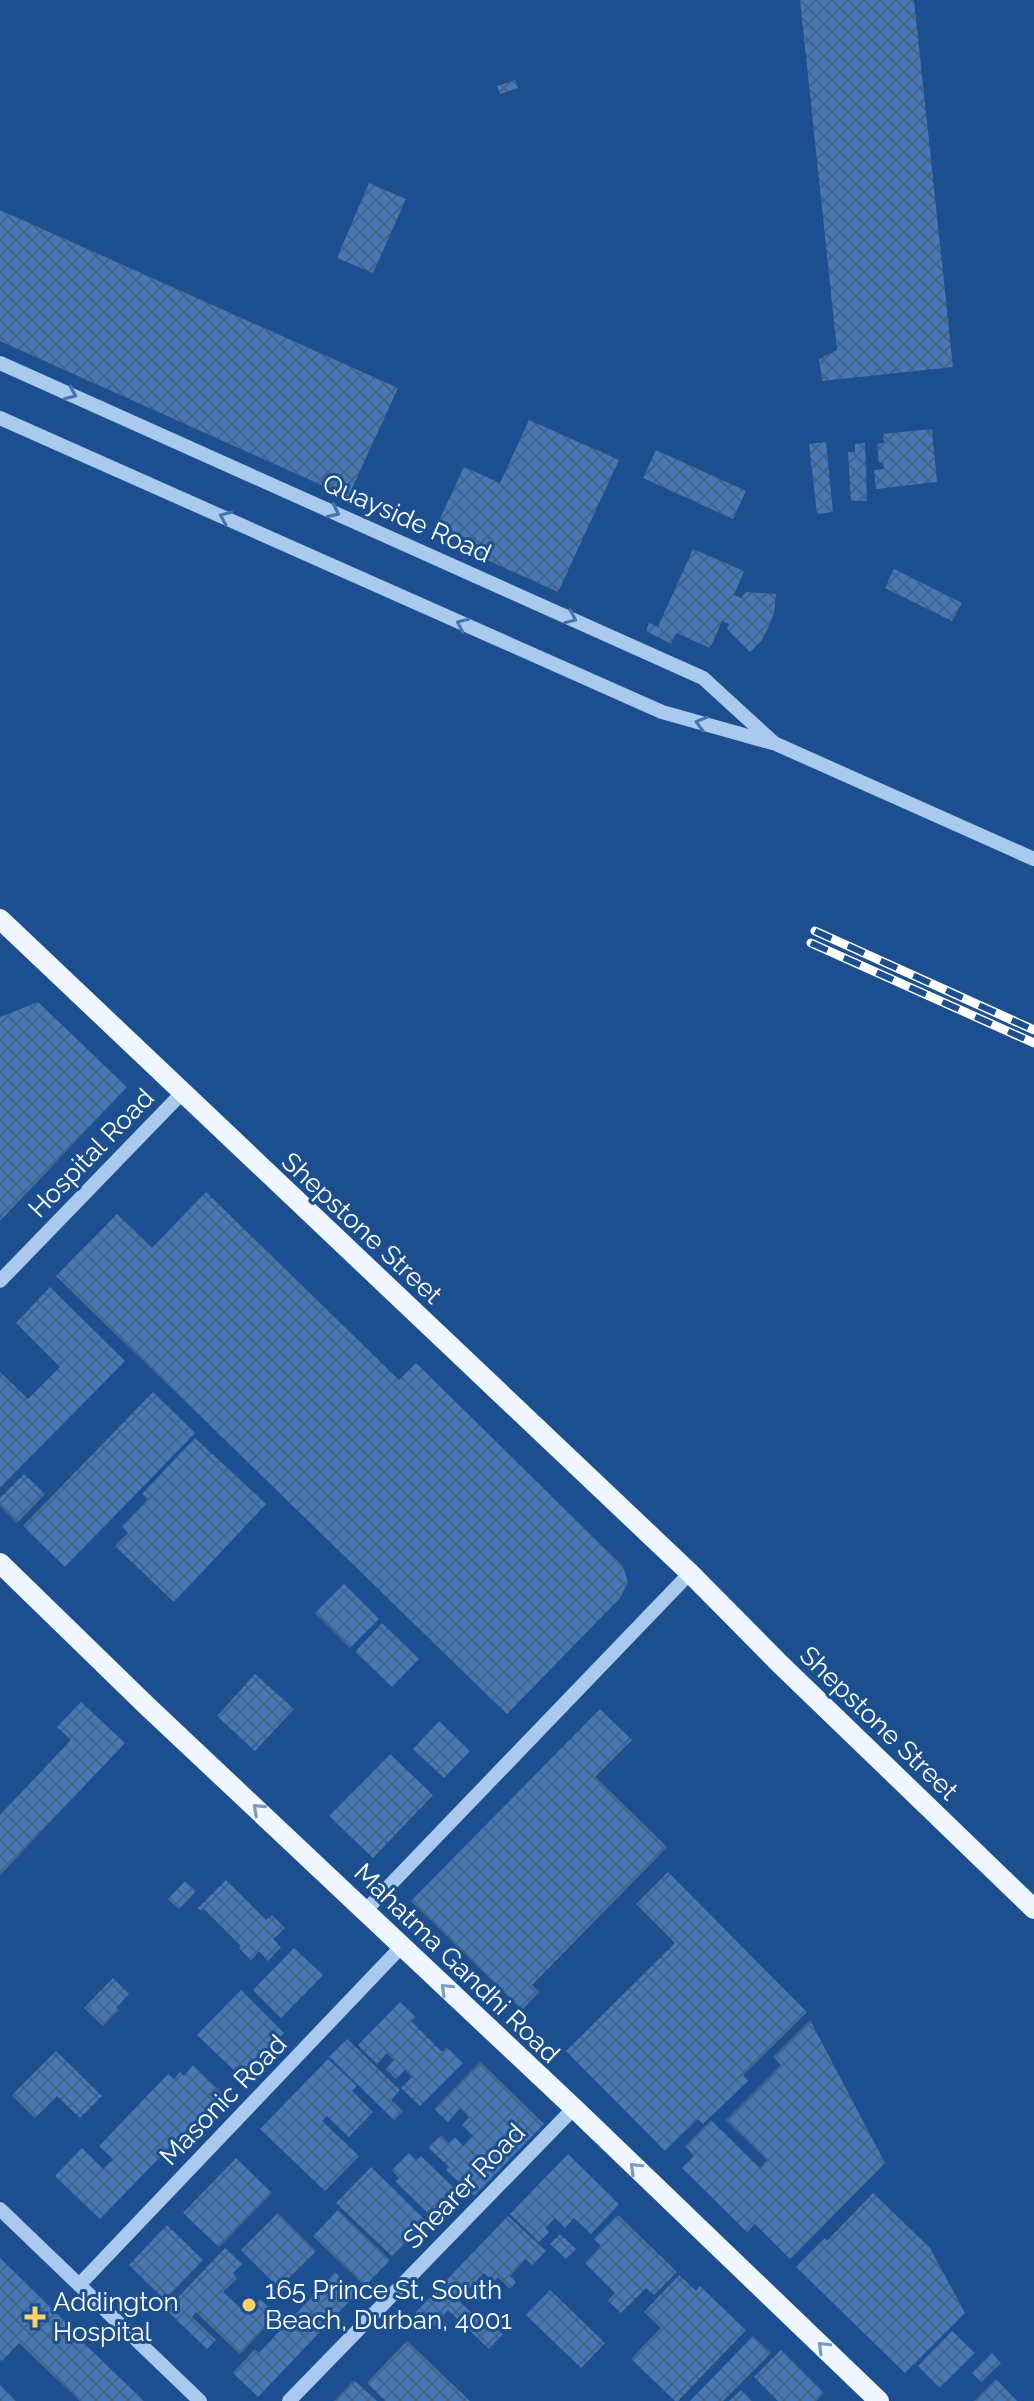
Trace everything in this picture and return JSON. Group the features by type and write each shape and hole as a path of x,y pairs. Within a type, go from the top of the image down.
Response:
{"main road":[{"name":"Shepstone Street","path":"0,919 690,1573 1034,1909"},
{"name":"Mahatma Gandhi Road","path":"0,1563 879,2401"}],"street":[{"name":"Quayside Road","path":"0,363 703,678 776,744"},
{"name":"Quayside Road","path":"0,418 662,712 776,744 1034,859"},
{"name":"Hospital Road","path":"0,1281 182,1093"},
{"path":"365,1911 690,1573"},
{"name":"Masonic Road","path":"79,2285 402,1946"},
{"name":"Shearer Road","path":"289,2401 574,2108"},
{"path":"0,2209 200,2401"}],"building":[{"path":"800,0 914,0 953,367 822,381 819,359 837,350"},
{"path":"515,80 518,88 500,94 497,86"},
{"path":"369,183 406,199 373,273 337,258"},
{"path":"0,210 398,388 348,497 0,341"},
{"path":"529,420 619,460 558,592 469,552 473,542 437,525 464,467 500,483"},
{"path":"932,429 937,482 876,489 874,470 884,469 883,463 879,463 877,444 884,443 883,434"},
{"path":"826,442 833,512 817,514 809,444"},
{"path":"865,443 867,501 851,501 848,452 855,452 855,444"},
{"path":"656,450 746,491 733,519 643,478"},
{"path":"693,549 744,571 734,595 741,598 746,592 776,594 774,613 768,628 750,652 727,629 729,624 722,621 710,648 676,633 671,644 646,631 649,623 658,627"},
{"path":"894,569 962,603 952,621 885,588"},
{"path":"38,1002 127,1087 0,1221 0,1017"},
{"path":"206,1192 399,1380 416,1363 623,1566 628,1582 620,1598 507,1714 56,1276 117,1214 152,1248"},
{"path":"50,1287 125,1361 0,1488 0,1372 28,1399 60,1367 16,1323"},
{"path":"153,1392 195,1433 65,1567 23,1526"},
{"path":"195,1438 266,1504 174,1602 115,1546 128,1533 122,1526 148,1499 142,1494"},
{"path":"24,1474 45,1494 17,1523 0,1506 0,1498"},
{"path":"344,1584 379,1619 350,1648 315,1613"},
{"path":"382,1623 419,1659 392,1687 355,1652"},
{"path":"255,1674 294,1709 255,1751 217,1716"},
{"path":"81,1702 125,1743 0,1875 0,1815 71,1740 57,1727"},
{"path":"600,1709 632,1740 595,1777 667,1847 532,1985 539,1992 522,2010 411,1901"},
{"path":"439,1721 470,1751 444,1778 413,1749"},
{"path":"390,1754 433,1795 373,1858 329,1816"},
{"path":"668,1872 807,2012 743,2075 748,2081 703,2124 698,2119 665,2151 566,2051 675,1943 636,1904"},
{"path":"226,1880 266,1920 272,1915 285,1928 273,1939 281,1947 268,1961 259,1951 251,1960 204,1909 201,1911 198,1908"},
{"path":"185,1881 196,1891 179,1909 168,1899"},
{"path":"294,1948 323,1975 281,2018 253,1990"},
{"path":"113,1978 129,1994 103,2026 84,2008"},
{"path":"241,1990 284,2033 241,2077 197,2035"},
{"path":"400,2002 416,2017 411,2021 442,2052 447,2047 463,2063 420,2106 401,2088 412,2077 405,2070 396,2079 386,2069 394,2060 387,2053 377,2064 358,2045"},
{"path":"810,2020 885,2163 790,2259 755,2224 747,2232 682,2168 694,2156 685,2146 711,2120 760,2168 767,2160 726,2120 781,2065 773,2057"},
{"path":"347,2039 400,2090 391,2100 403,2111 394,2120 329,2057"},
{"path":"56,2051 102,2096 80,2118 57,2096 35,2118 12,2095"},
{"path":"328,2059 357,2086 352,2091 373,2112 349,2137 327,2116 322,2121 359,2156 325,2191 260,2129"},
{"path":"480,2062 544,2124 474,2196 446,2170 449,2167 428,2147 441,2135 449,2143 455,2137 463,2146 473,2136 462,2125 469,2117 460,2108 448,2122 434,2109"},
{"path":"193,2065 222,2093 100,2219 55,2176 82,2148 103,2169 113,2159 99,2146 168,2074 174,2079 180,2072 184,2076"},
{"path":"409,2153 416,2160 421,2156 456,2190 431,2216 395,2181 399,2178 392,2170"},
{"path":"568,2154 619,2204 591,2234 574,2218 565,2228 555,2218 545,2228 549,2232 539,2242 510,2214"},
{"path":"236,2158 272,2193 219,2247 183,2213"},
{"path":"371,2167 426,2221 392,2256 336,2203"},
{"path":"873,2193 930,2248 965,2313 905,2373 796,2267 825,2238 827,2241"},
{"path":"338,2210 390,2260 365,2286 313,2236"},
{"path":"278,2213 316,2251 279,2288 241,2250"},
{"path":"618,2215 677,2272 654,2295 646,2288 621,2313 608,2301 615,2293 585,2263 601,2246 594,2239"},
{"path":"508,2216 546,2251 532,2265 526,2259 510,2276 516,2282 510,2289 498,2277 493,2282 484,2273 458,2300 477,2318 482,2313 503,2334 489,2349 448,2310 433,2327 416,2312"},
{"path":"167,2225 203,2260 165,2300 129,2265"},
{"path":"560,2234 576,2249 566,2259 550,2244"},
{"path":"225,2248 242,2264 233,2273 237,2278 223,2292 246,2313 260,2299 277,2315 240,2354 196,2312 192,2317 216,2340 207,2349 166,2310"},
{"name":"Addington Hospital","path":"0,2258 144,2401 80,2401 19,2343 2,2361"},
{"path":"335,2272 357,2293 258,2397 233,2373 255,2349 259,2353"},
{"path":"679,2275 696,2291 700,2286 746,2330 675,2401 631,2359 661,2328 644,2312"},
{"path":"550,2290 605,2343 581,2368 526,2315"},
{"path":"952,2331 975,2353 940,2388 918,2366"},
{"path":"753,2336 771,2353 723,2401 690,2401"},
{"path":"407,2341 470,2401 385,2401 367,2383"},
{"path":"781,2350 824,2393 816,2401 778,2401 754,2377"},
{"path":"992,2353 1001,2363 981,2382 972,2373"},
{"path":"996,2379 1017,2401 974,2401"},
{"path":"354,2380 377,2401 334,2401"},
{"path":"0,2385 16,2401 0,2401"},
{"path":"741,2390 752,2401 729,2401"}],"railway":[{"path":"815,931 1034,1030"},
{"path":"811,943 1034,1043"}],"place":[{"name":"165 Prince St, South Beach, Durban, 4001","path":"249,2305"},
{"name":"Addington Hospital","path":"35,2317"}]}
